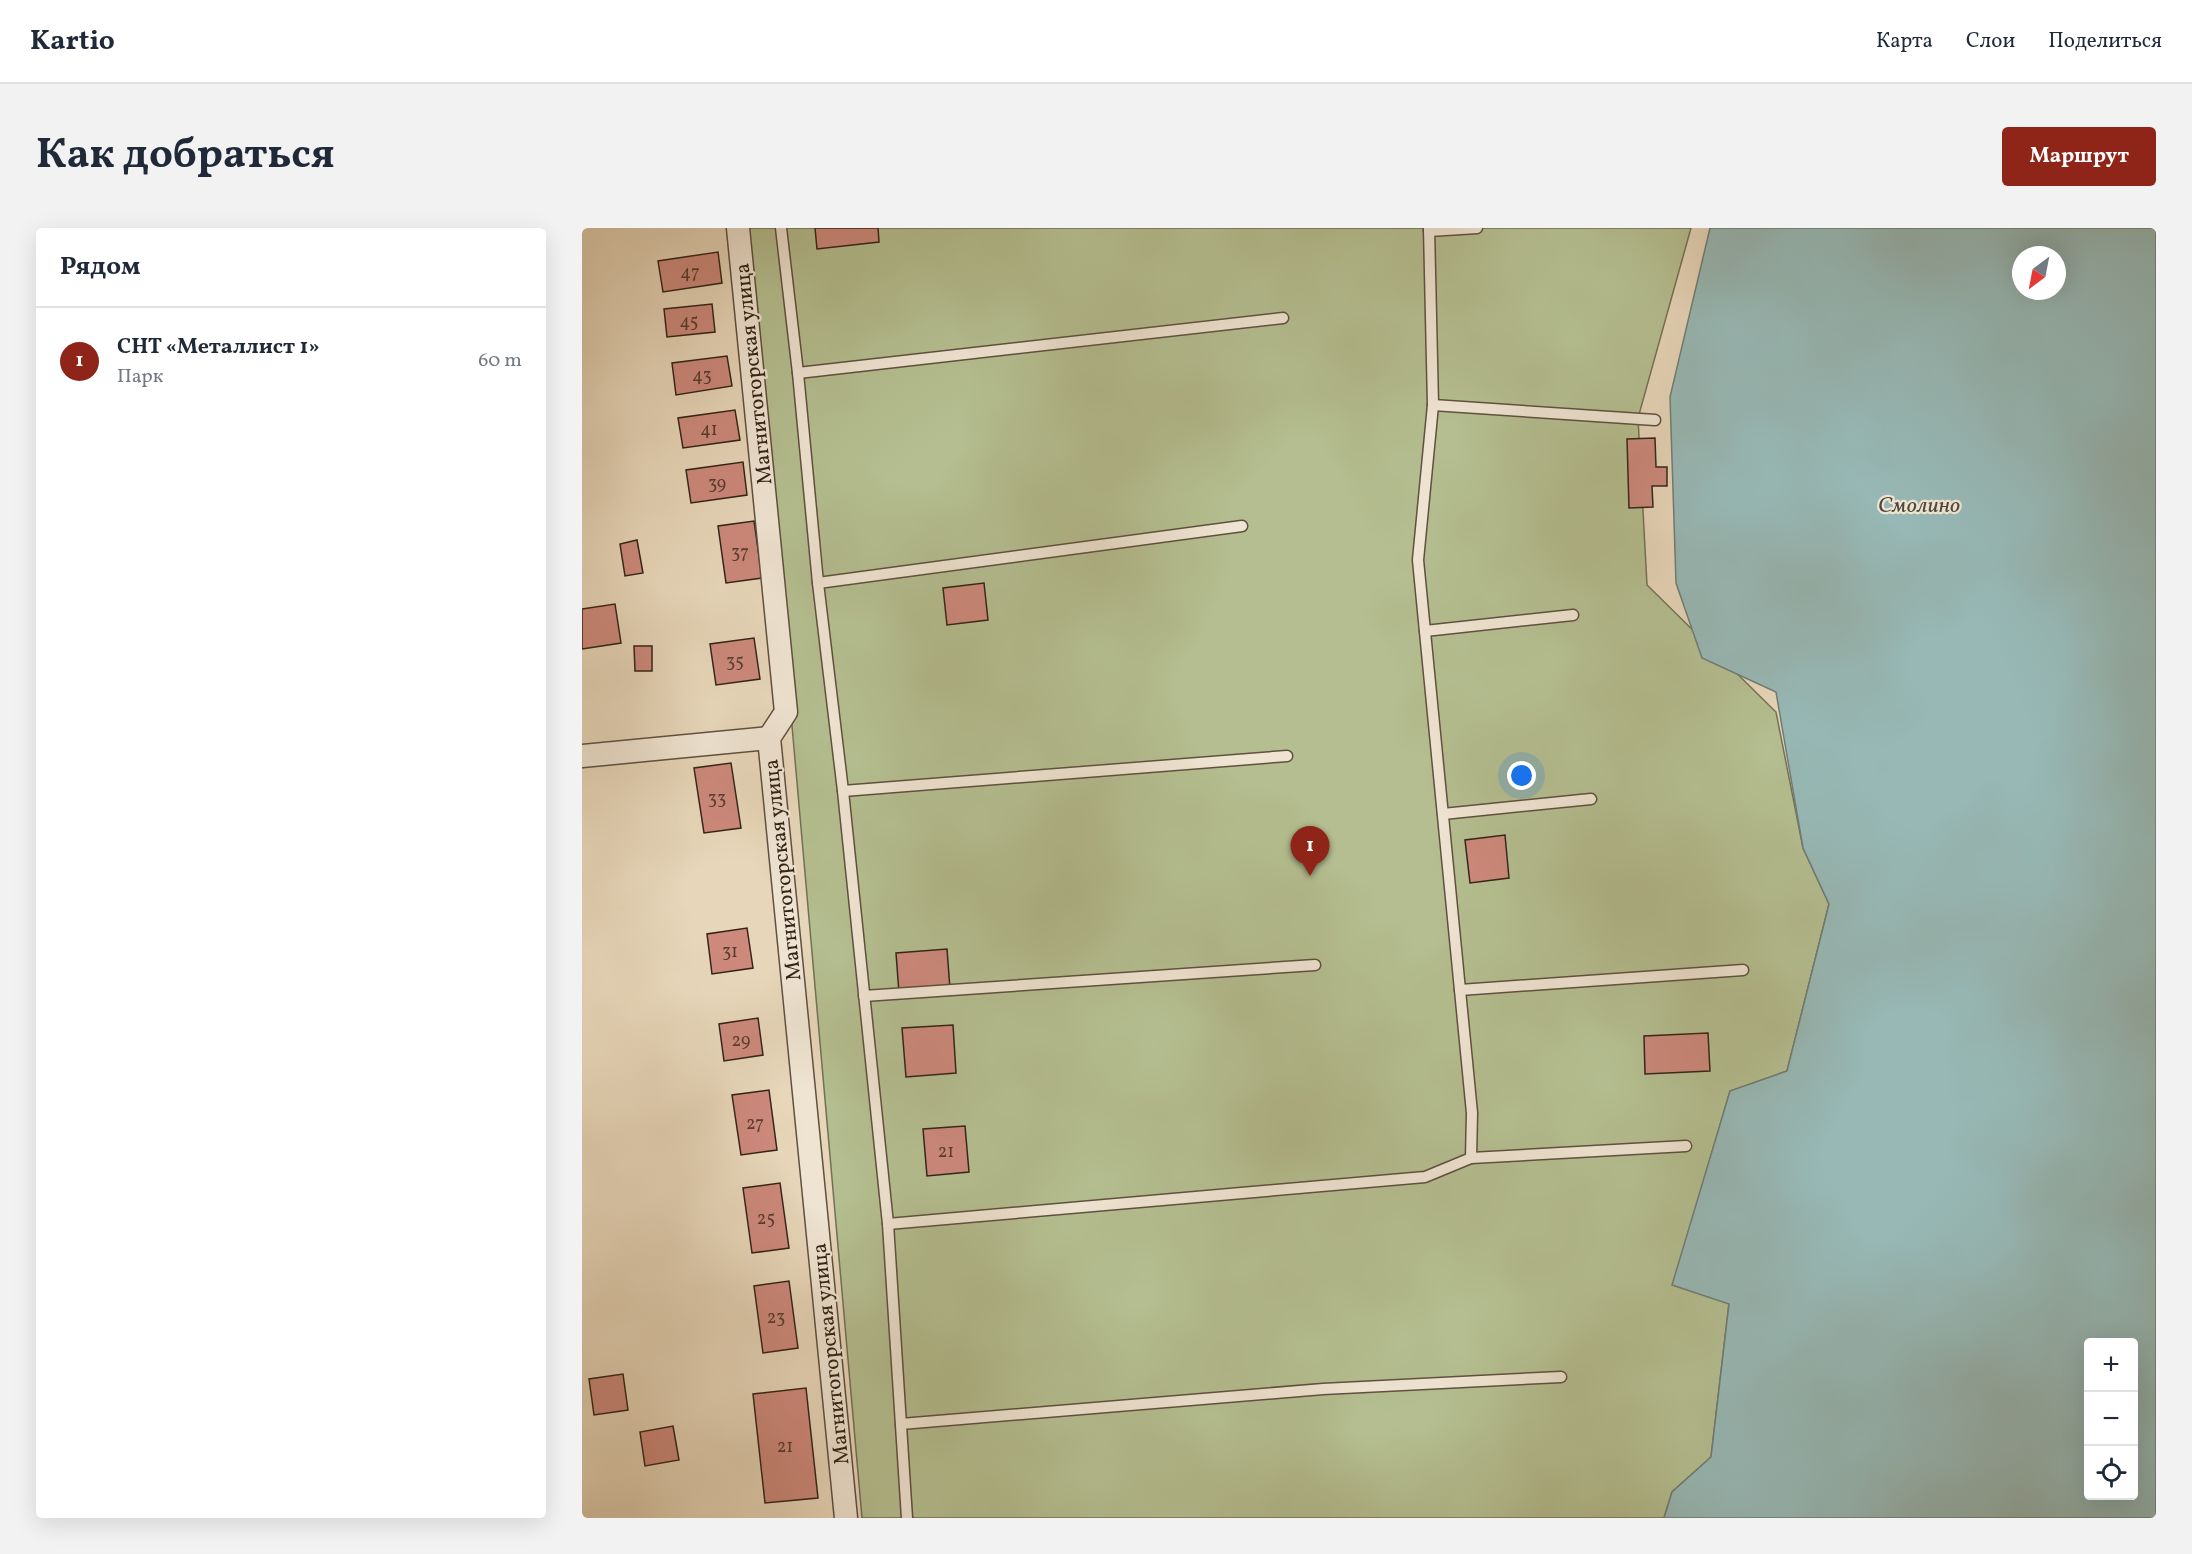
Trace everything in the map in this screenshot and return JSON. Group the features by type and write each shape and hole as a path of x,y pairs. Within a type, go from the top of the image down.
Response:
{"street":[{"name":"Магнитогорская улица","path":"738,228 786,712 769,738 846,1518"},
{"path":"582,756 769,738"}],"lane":[{"path":"781,228 888,1224 907,1518"},
{"path":"1471,1158 1472,1113 1418,560 1433,405 1429,230 1476,228"},
{"path":"798,373 1283,318"},
{"path":"1433,405 1655,420"},
{"path":"818,584 1242,526"},
{"path":"1425,631 1573,615"},
{"path":"843,791 1287,756"},
{"path":"1443,814 1591,799"},
{"path":"864,996 1315,966"},
{"path":"1460,990 1743,970"},
{"path":"888,1224 1425,1178 1471,1158 1686,1146"},
{"path":"901,1424 1323,1389 1561,1377"}],"green space":[{"path":"748,228 1691,228 1638,418 1647,585 1776,712 1803,848 1829,904 1787,1071 1730,1091 1673,1285 1729,1303 1711,1457 1672,1492 1664,1518 862,1518"}],"water":[{"name":"Смолино","path":"1710,228 2156,228 2156,1518 1664,1518 1672,1492 1711,1457 1729,1304 1672,1285 1730,1091 1787,1071 1829,904 1803,848 1776,692 1702,658 1676,583 1670,397"}],"building":[{"path":"815,228 878,228 879,242 817,249"},
{"path":"718,252 722,283 663,292 658,261"},
{"path":"712,304 715,332 667,337 664,309"},
{"path":"727,356 732,386 676,395 672,363"},
{"path":"735,410 740,440 683,448 678,418"},
{"path":"1655,438 1656,467 1667,467 1667,486 1652,486 1653,507 1629,508 1627,439"},
{"path":"743,462 747,495 691,503 686,470"},
{"path":"754,521 762,578 726,583 718,526"},
{"path":"637,540 643,573 625,576 620,544"},
{"path":"984,583 988,620 947,625 943,588"},
{"path":"615,604 621,643 582,649 582,609"},
{"path":"754,638 760,679 716,685 710,644"},
{"path":"634,646 652,646 652,671 635,671"},
{"path":"731,763 741,828 704,833 694,768"},
{"path":"1505,835 1509,878 1470,883 1465,840"},
{"path":"747,928 753,968 712,974 707,934"},
{"path":"947,949 950,989 899,993 896,953"},
{"path":"758,1018 763,1055 724,1061 719,1024"},
{"path":"953,1025 956,1073 906,1077 902,1028"},
{"path":"1708,1033 1710,1071 1645,1074 1644,1036"},
{"path":"769,1090 777,1150 741,1155 732,1095"},
{"path":"965,1126 969,1172 927,1176 923,1129"},
{"path":"780,1183 789,1248 752,1253 743,1188"},
{"path":"789,1281 798,1348 763,1353 754,1286"},
{"path":"623,1374 628,1410 594,1415 589,1379"},
{"path":"806,1388 818,1498 765,1503 753,1394"},
{"path":"673,1426 679,1460 645,1466 640,1432"}],"place":[{"name":"СНТ «Металлист 1»","path":"1310,876"}]}
